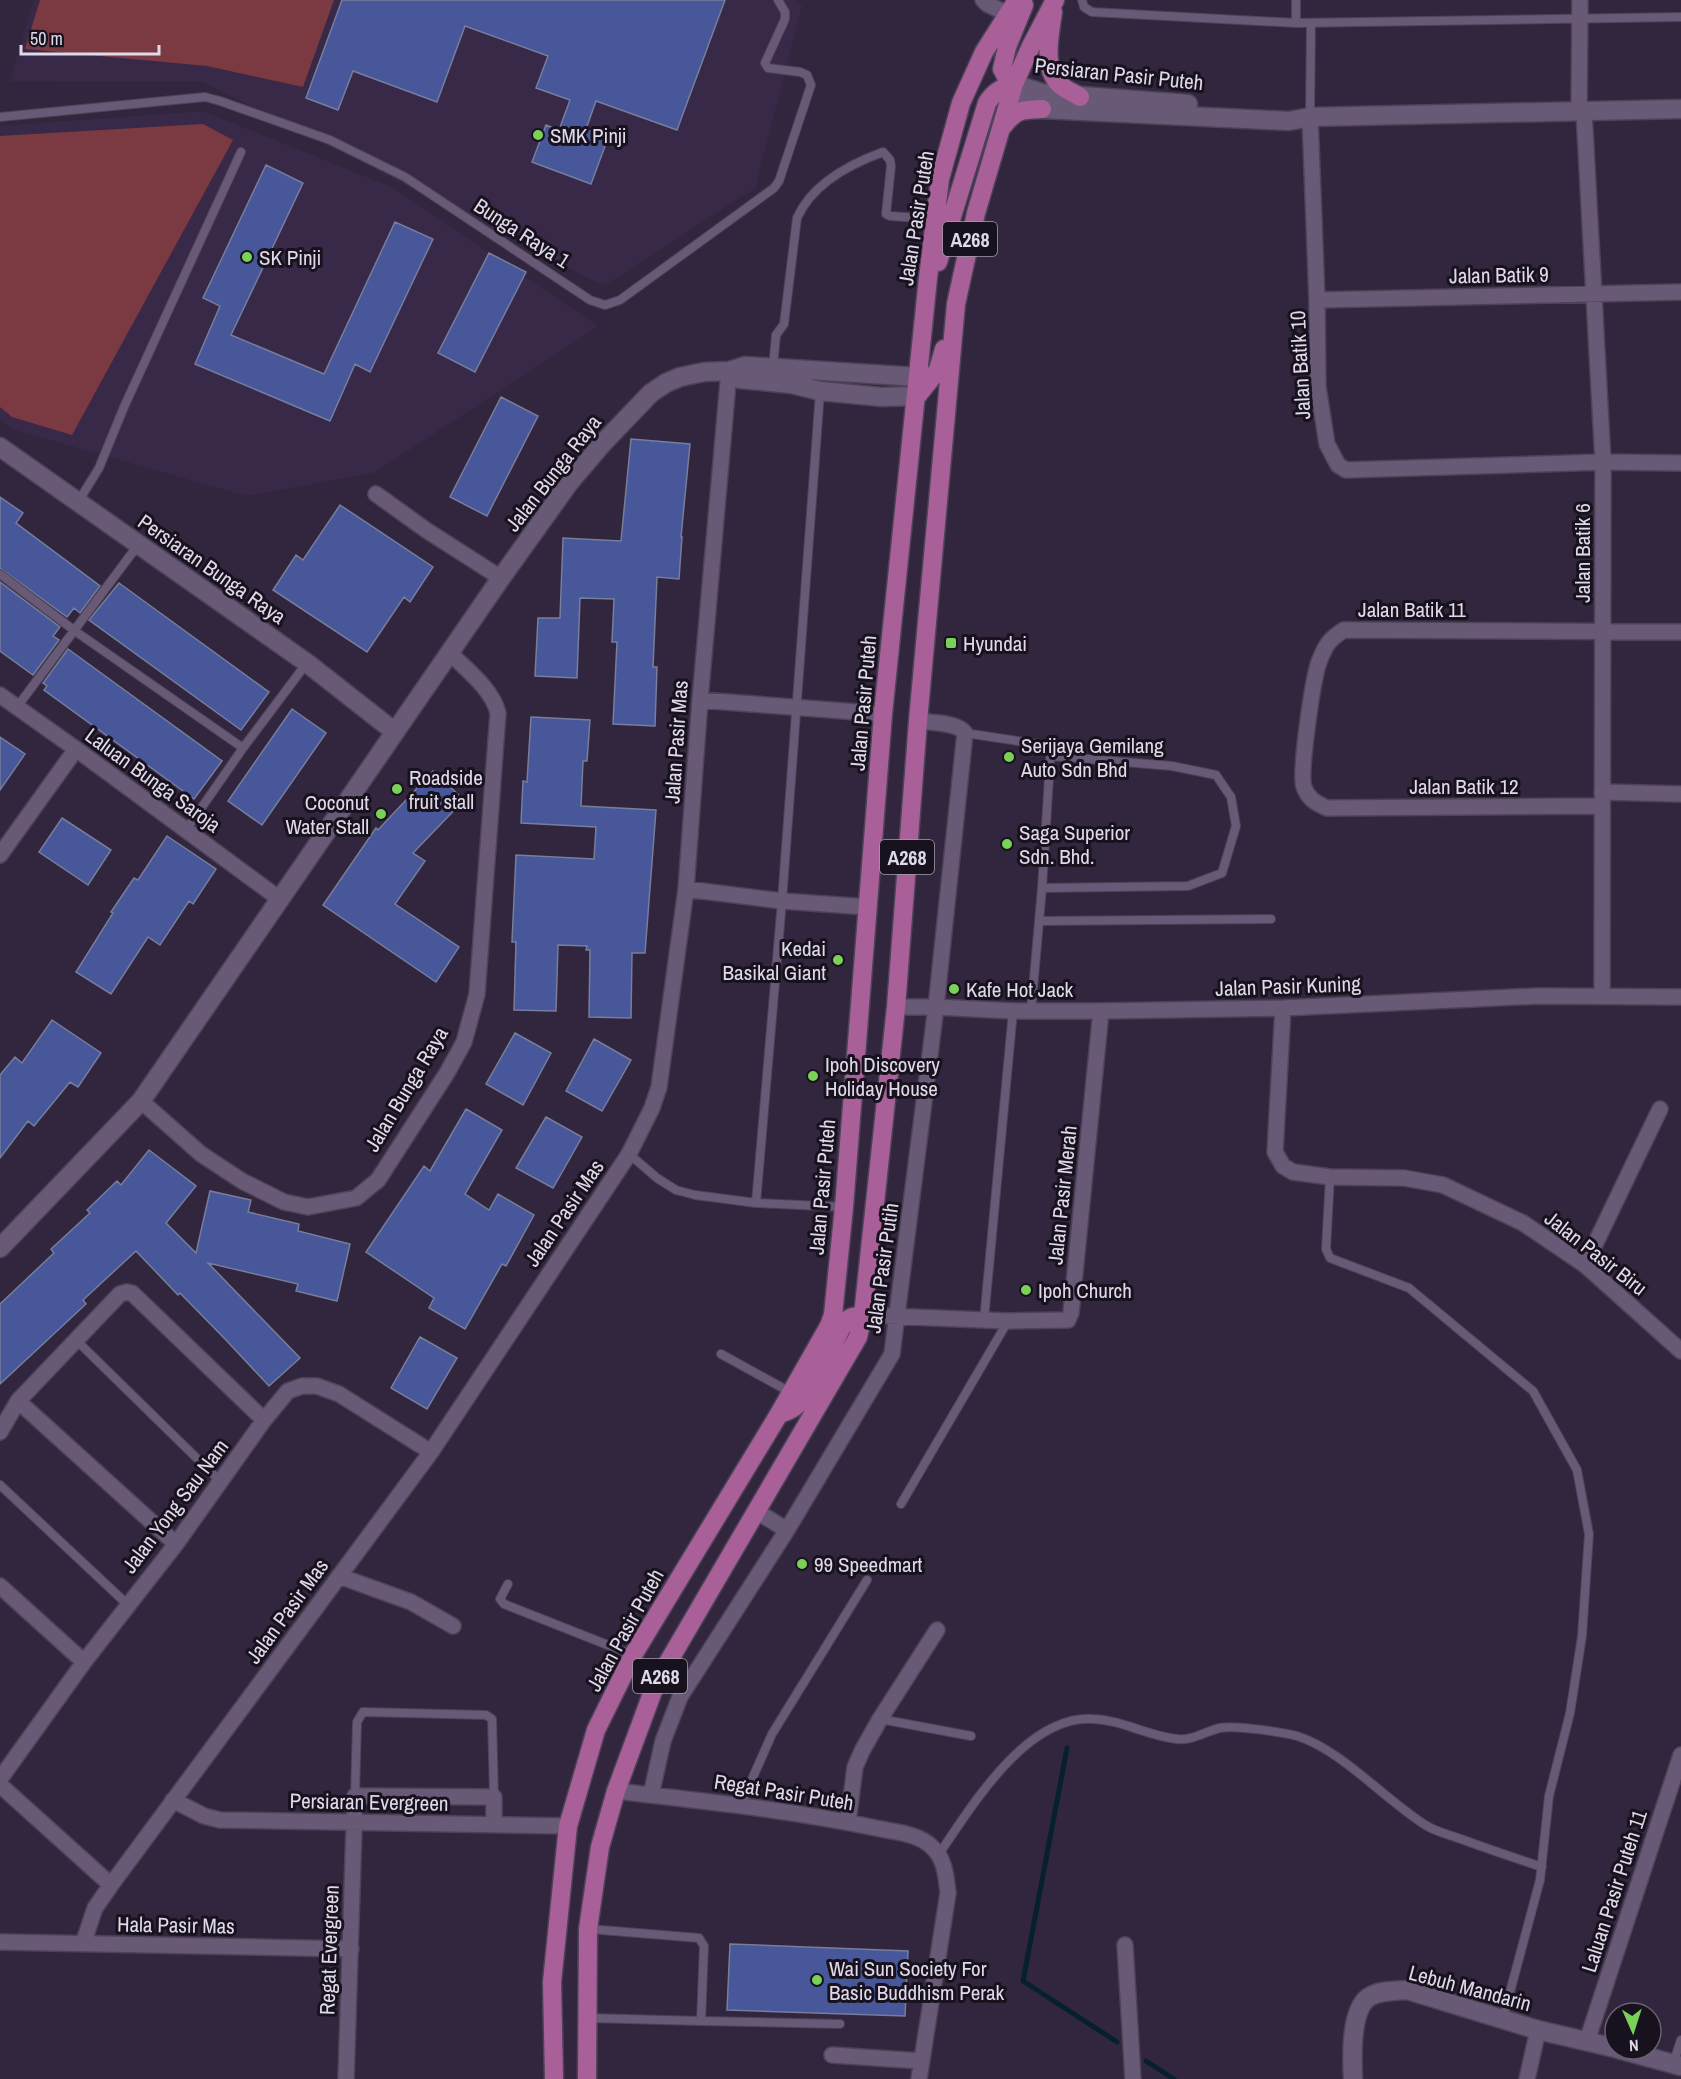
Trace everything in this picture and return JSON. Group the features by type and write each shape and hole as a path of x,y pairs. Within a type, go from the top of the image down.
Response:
{"main road":[{"path":"1014,84 1008,80 1002,69 1007,47 1026,0"},
{"path":"1055,1 1049,41 1053,74 1060,84 1080,97"},
{"name":"A268","path":"587,2079 588,1929 600,1847 616,1791 656,1683 858,1337 896,1007 918,721 956,304 976,213 1014,84 1055,1"},
{"name":"Jalan Pasir Puteh","path":"554,2079 552,1982 568,1826 596,1730 633,1654 779,1414 833,1315 844,1207 883,714 921,386 928,279 940,179 961,103 984,52 1012,7"},
{"path":"928,279 936,267 953,219 987,103 991,96 1014,84"},
{"path":"1001,130 1015,112 1042,109"},
{"path":"948,398 921,386 938,370 956,304"},
{"path":"779,1414 791,1410 807,1395 845,1321 862,1315"}],"street":[{"path":"983,0 987,4 1012,7"},
{"name":"Jalan Batik 6","path":"1580,0 1582,112 1603,462 1602,995"},
{"name":"Persiaran Pasir Puteh","path":"1014,84 1042,93 1290,112 1310,117"},
{"name":"Persiaran Pasir Puteh","path":"1014,84 1020,96 1031,106 1042,109 1289,121 1310,117 1681,109"},
{"name":"Jalan Batik 10","path":"1310,117 1318,387 1327,444 1338,465 1346,470 1603,462 1681,463"},
{"name":"Jalan Batik 9","path":"1317,300 1681,292"},
{"name":"Jalan Bunga Raya","path":"0,1248 141,1101 451,654 501,578 569,483 603,443 651,393 680,377 704,372 729,371 745,366 773,367 921,386"},
{"name":"Jalan Bunga Raya","path":"729,371 740,379 792,384 820,391 882,397 921,386"},
{"name":"Jalan Pasir Mas","path":"83,1944 95,1908 111,1885 431,1452 629,1154 652,1108 659,1087 686,889 729,371"},
{"name":"Persiaran Bunga Raya","path":"0,447 306,663 395,732"},
{"path":"376,494 426,530 501,578"},
{"name":"Jalan Batik 11","path":"1327,808 1310,799 1303,786 1303,762 1318,664 1331,638 1344,630 1681,632"},
{"name":"Jalan Bunga Raya","path":"141,1101 201,1154 242,1180 284,1202 308,1207 356,1198 378,1180 447,1073 464,1042 477,994 498,713 489,693 451,654"},
{"name":"Laluan Bunga Saroja","path":"0,695 281,900"},
{"path":"700,700 883,714"},
{"path":"918,721 956,727 965,734"},
{"name":"Jalan Pasir Putih","path":"651,1795 663,1741 680,1698 787,1530 892,1354 936,1007 965,734"},
{"path":"0,855 76,749"},
{"name":"Jalan Batik 12","path":"1327,808 1602,799 1681,794"},
{"path":"686,889 868,907"},
{"name":"Jalan Pasir Kuning","path":"896,1007 1101,1011 1283,1008 1539,996 1602,995 1681,998"},
{"name":"Jalan Pasir Biru","path":"1283,1008 1275,1152 1282,1166 1293,1172 1330,1177 1404,1178 1443,1185 1523,1223 1585,1265 1681,1351"},
{"name":"Jalan Pasir Merah","path":"862,1315 1008,1321 1068,1320 1071,1313 1101,1011"},
{"path":"1585,1265 1660,1109"},
{"path":"0,1432 18,1401 120,1294 127,1292 132,1293 264,1420"},
{"name":"Jalan Yong Sau Nam","path":"0,1779 84,1662 176,1544 288,1390 302,1386 317,1386 339,1394 431,1452"},
{"path":"18,1401 176,1544"},
{"path":"756,1511 787,1530"},
{"path":"339,1576 411,1602 453,1626"},
{"path":"1,1589 84,1662"},
{"path":"848,1822 855,1767 880,1719 937,1630"},
{"name":"Laluan Pasir Puteh 11","path":"1587,2041 1681,1755"},
{"path":"0,1785 111,1885"},
{"name":"Regat Pasir Puteh","path":"616,1791 741,1804 848,1822 917,1837 931,1845 939,1854"},
{"path":"356,1796 494,1797 494,1825"},
{"name":"Regat Evergreen","path":"346,2079 356,1796"},
{"name":"Persiaran Evergreen","path":"173,1800 204,1816 220,1820 568,1826"},
{"path":"919,2079 948,1893 946,1871 939,1854"},
{"name":"Hala Pasir Mas","path":"0,1941 351,1948"},
{"path":"1125,1945 1134,2079"},
{"name":"Lebuh Mandarin","path":"1353,2079 1355,2024 1359,2009 1370,1996 1386,1991 1407,1990 1538,2030 1603,2045"},
{"path":"1527,2079 1538,2030"},
{"path":"832,2055 921,2061"},
{"name":"Lebuh Mandarin","path":"1662,2061 1677,2065"}],"lane":[{"name":"Bunga Raya 1","path":"0,117 205,97 220,101 330,140 405,177 590,300 605,305 620,300 774,188 779,181 811,85 807,75 768,68 765,63 784,19 785,12 778,0"},
{"path":"1082,0 1084,7 1092,12 1296,23 1681,17"},
{"path":"1296,0 1296,23"},
{"name":"Jalan Batik 10","path":"1310,117 1311,23"},
{"path":"78,502 99,468 129,396 241,152"},
{"path":"773,367 776,335 784,324 797,218 804,203 838,173 883,152 890,160 891,166 886,214 936,219"},
{"path":"756,1203 782,900 820,391"},
{"path":"17,707 139,544"},
{"path":"0,574 75,630 243,748"},
{"path":"186,830 306,663"},
{"path":"965,734 1051,746 1031,1011"},
{"path":"1042,888 1188,886 1222,873 1236,826 1231,797 1215,775 1172,766 1052,756"},
{"path":"1039,921 1270,920"},
{"path":"984,1320 1013,1011"},
{"path":"629,1154 657,1178 676,1190 694,1195 756,1203 844,1207"},
{"path":"1330,1177 1326,1249 1330,1258 1409,1288 1533,1391 1577,1470 1589,1534 1582,1636 1570,1713 1549,1796 1542,1867 1503,2020"},
{"path":"901,1504 1008,1321"},
{"path":"76,1340 221,1482"},
{"path":"721,1354 791,1393"},
{"path":"0,1485 127,1604"},
{"path":"741,1804 772,1734 867,1580"},
{"path":"508,1584 500,1599 504,1605 633,1654"},
{"path":"356,1796 357,1722 363,1712 486,1715 492,1719 494,1797"},
{"path":"880,1719 971,1736"},
{"path":"939,1854 987,1786 1017,1754 1034,1739 1053,1728 1091,1719 1108,1721 1180,1740 1220,1728 1232,1727 1295,1736 1312,1742 1330,1753 1428,1827 1542,1867"},
{"path":"588,1929 699,1938 703,1941 705,1946 701,2021"},
{"path":"586,2018 840,2024"},
{"path":"1677,2065 1681,2040"}],"shaded area":[{"name":"SMK Pinji","path":"34,0 794,0 802,6 755,188 604,286 203,82 10,81"},
{"path":"40,0 334,0 303,87 207,66 25,49"},
{"name":"SK Pinji","path":"203,111 391,187 598,326 374,473 246,496 15,430 0,419 0,126"},
{"path":"203,124 233,140 72,435 12,417 0,407 0,136"}],"building":[{"path":"342,0 725,0 677,130 596,101 586,129 608,138 591,184 532,162 546,125 559,130 570,100 536,88 548,56 465,26 437,102 353,71 338,110 306,98"},
{"path":"266,165 303,183 231,335 324,374 395,222 433,239 370,372 355,364 330,421 195,364 220,306 203,298"},
{"path":"489,253 526,272 475,372 438,353"},
{"path":"501,397 538,416 487,516 450,497"},
{"path":"631,439 690,444 679,579 657,577 653,667 657,667 655,726 613,724 617,642 612,642 614,599 580,598 577,678 535,676 538,618 560,618 563,538 621,541"},
{"path":"0,497 23,513 16,523 100,586 80,613 74,608 67,617 0,568"},
{"path":"340,505 433,567 410,602 404,597 367,652 273,590 296,555 303,560"},
{"path":"0,582 60,627 53,636 59,640 33,675 0,651"},
{"path":"119,583 269,692 241,730 89,620"},
{"path":"68,649 222,761 194,799 44,690 47,686 43,683"},
{"path":"292,709 326,733 262,825 228,801"},
{"path":"531,717 590,720 587,761 583,761 581,806 656,810 645,953 632,953 631,1018 589,1017 590,950 586,950 587,946 558,945 556,1011 514,1010 516,942 512,942 516,855 594,859 596,827 521,823 523,781 527,782"},
{"path":"0,737 25,754 0,790"},
{"path":"433,771 464,800 413,853 425,861 395,904 459,947 436,982 323,905 376,828 378,830"},
{"path":"62,818 111,850 88,885 39,852"},
{"path":"167,836 216,869 193,904 189,901 160,945 148,937 111,994 76,972 113,913 111,912 134,878 138,880"},
{"path":"52,1020 101,1053 78,1087 70,1082 34,1126 28,1121 0,1158 0,1075 15,1057 22,1063"},
{"path":"515,1033 551,1053 523,1105 486,1084"},
{"path":"594,1039 631,1060 602,1111 566,1091"},
{"path":"466,1109 502,1130 465,1194 489,1210 498,1194 534,1215 506,1266 502,1264 465,1329 429,1308 434,1298 366,1252 424,1166 430,1171"},
{"path":"546,1117 582,1137 553,1188 516,1168"},
{"path":"149,1150 196,1186 166,1223 196,1253 210,1191 251,1200 248,1212 299,1224 298,1231 350,1244 337,1301 296,1291 298,1284 208,1263 300,1358 269,1386 180,1293 178,1295 136,1251 83,1300 86,1304 0,1384 0,1304 54,1253 51,1249 90,1213 87,1210 117,1181 121,1185"},
{"path":"420,1337 457,1358 427,1409 391,1388"},
{"name":"Wai Sun Society For Basic Buddhism Perak","path":"730,1944 908,1951 905,2016 727,2010"}],"waterway":[{"path":"1067,1748 1023,1981 1117,2042"},
{"path":"1146,2061 1174,2079"}],"place":[{"name":"SMK Pinji","path":"538,135"},
{"name":"SK Pinji","path":"247,257"},
{"name":"Hyundai","path":"951,643"},
{"name":"Serijaya Gemilang Auto Sdn Bhd","path":"1009,757"},
{"name":"Roadside fruit stall","path":"397,789"},
{"name":"Coconut Water Stall","path":"381,814"},
{"name":"Saga Superior Sdn. Bhd.","path":"1007,844"},
{"name":"Kedai Basikal Giant","path":"838,960"},
{"name":"Kafe Hot Jack","path":"954,989"},
{"name":"Ipoh Discovery Holiday House","path":"813,1076"},
{"name":"Ipoh Church","path":"1026,1290"},
{"name":"99 Speedmart","path":"802,1564"},
{"name":"Wai Sun Society For Basic Buddhism Perak","path":"817,1980"}]}
